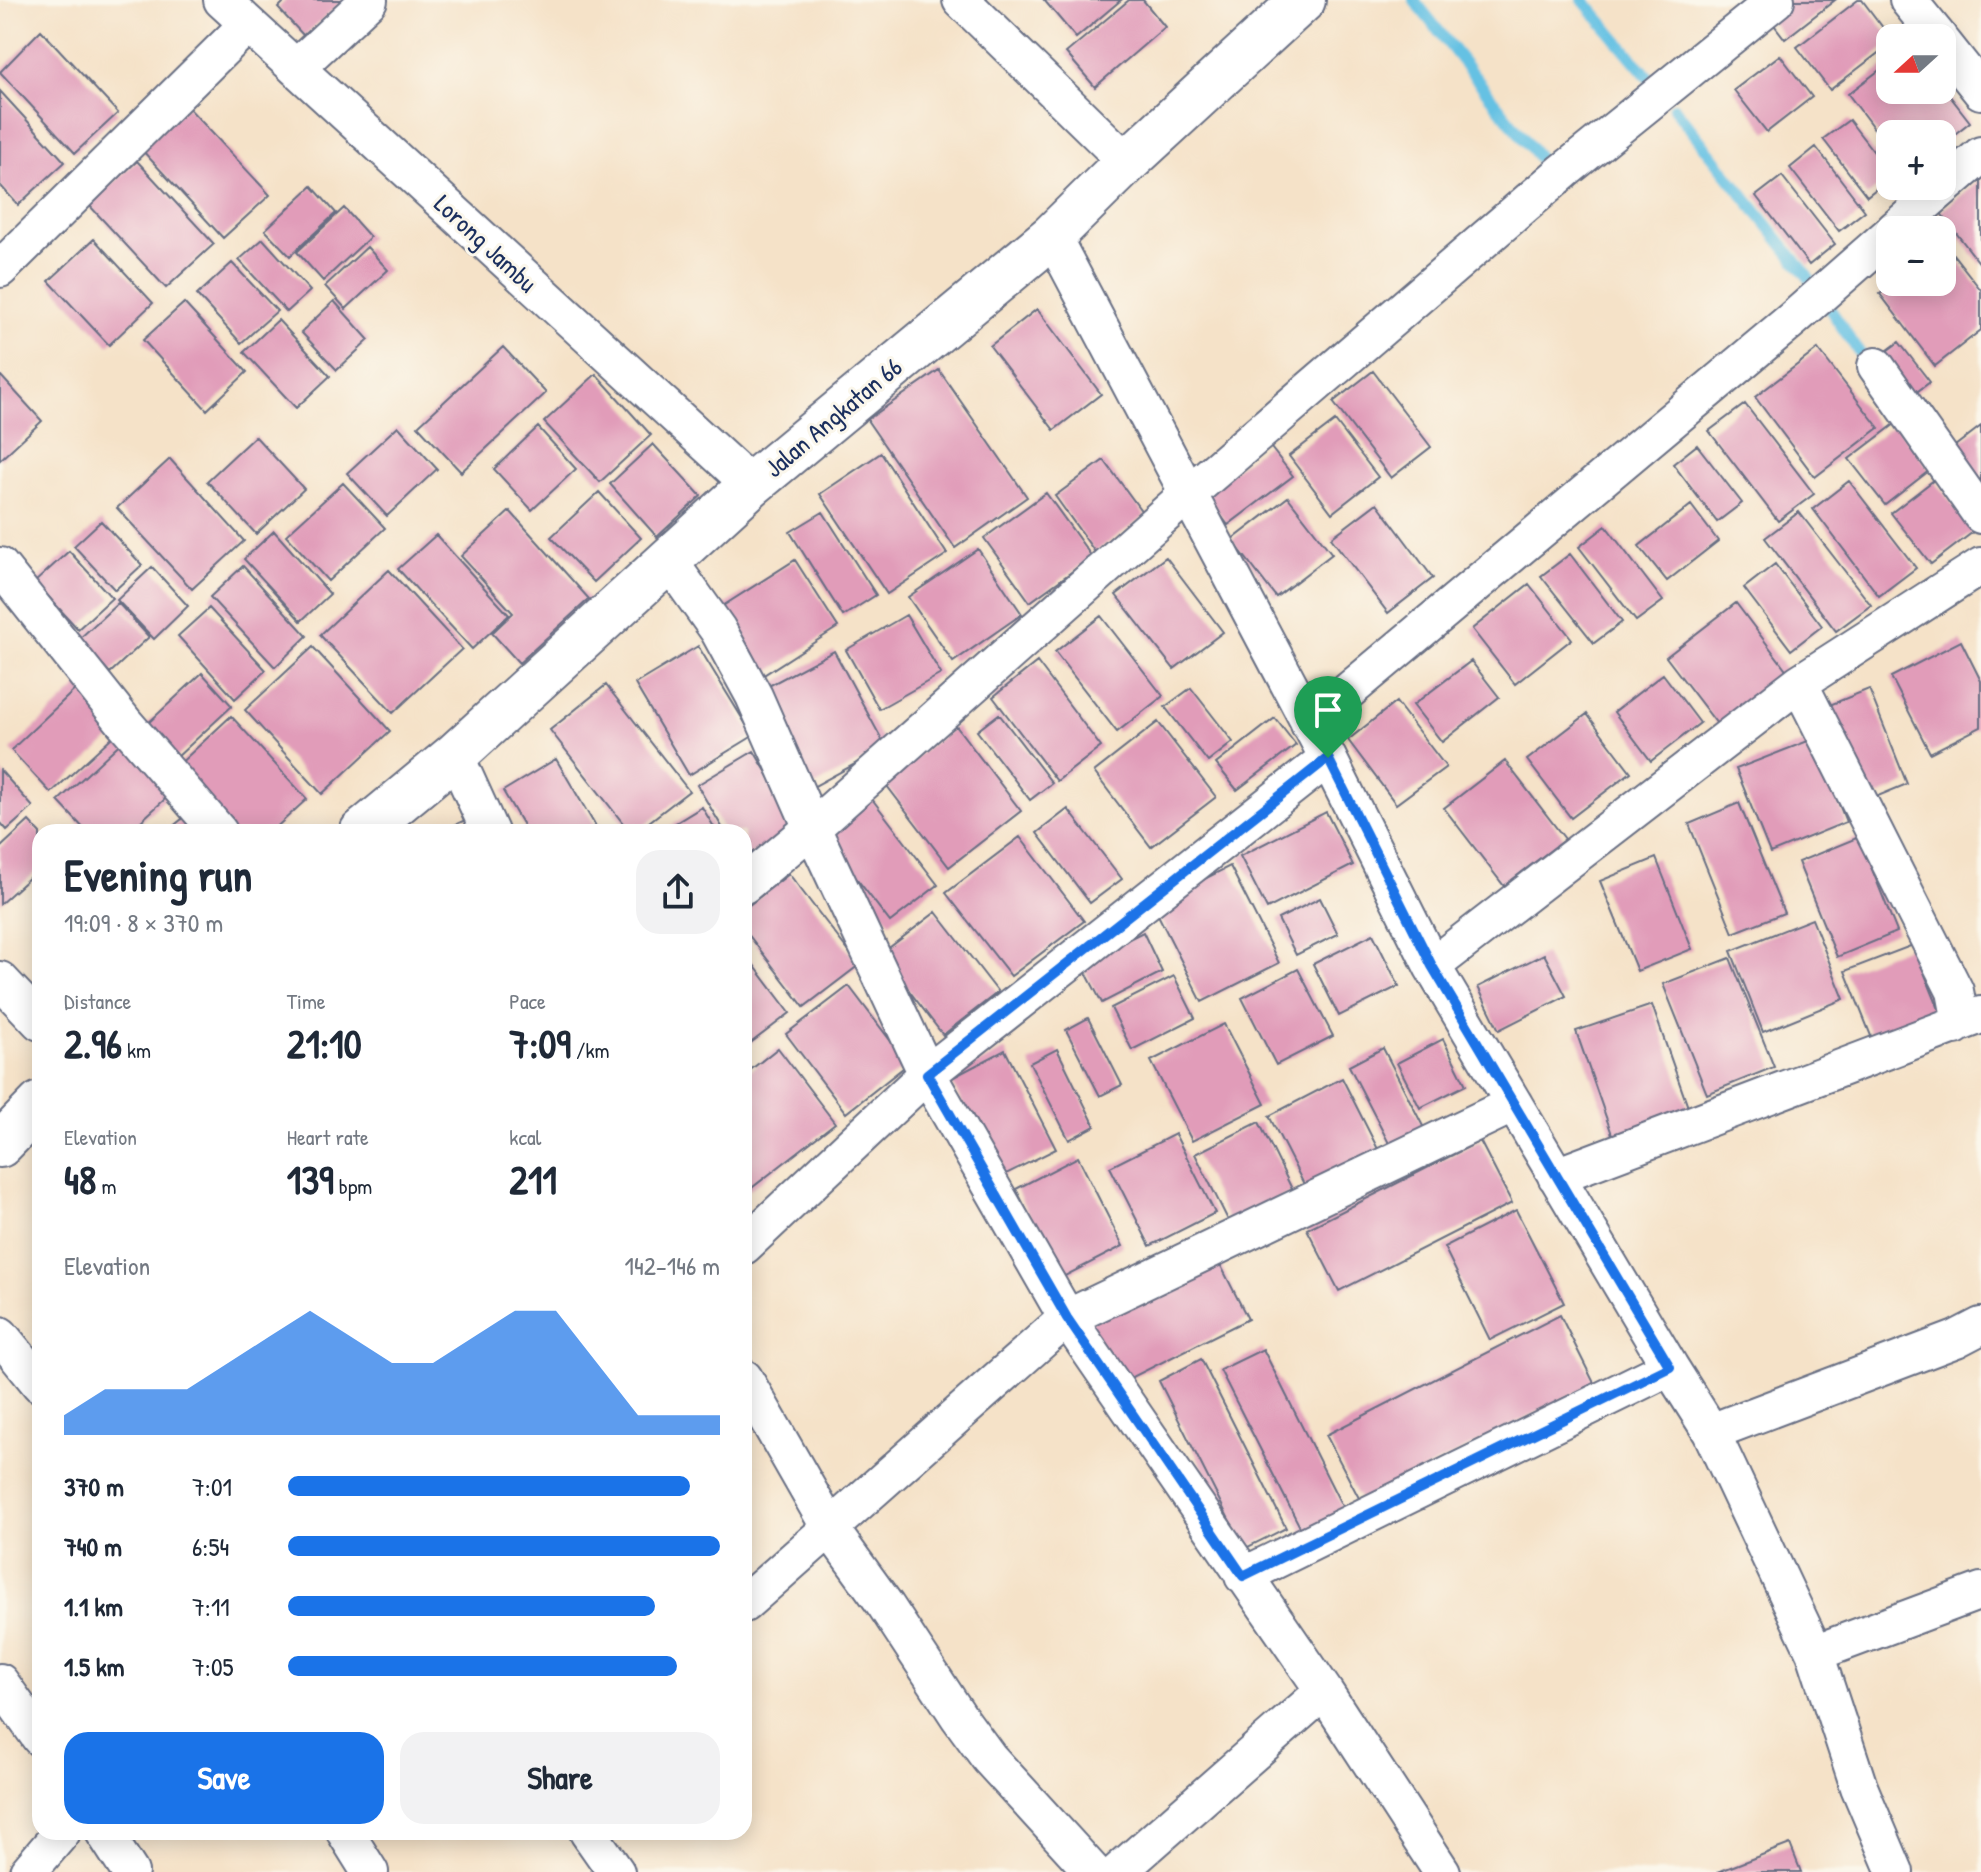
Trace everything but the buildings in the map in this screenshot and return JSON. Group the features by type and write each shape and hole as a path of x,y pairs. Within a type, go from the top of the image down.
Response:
{"street":[{"path":"296,68 369,0"},
{"path":"961,0 1127,162"},
{"name":"Jalan Angkatan 66","path":"372,824 455,755 751,485 1052,236 1127,162 1303,0"},
{"path":"752,878 1187,495 1555,180 1776,0"},
{"path":"1908,0 1927,24"},
{"path":"0,269 235,12"},
{"name":"Lorong Jambu","path":"235,12 751,485"},
{"path":"1956,60 1981,91"},
{"path":"1910,216 1981,155"},
{"path":"1052,236 1328,758 1432,966 1711,1432 1815,1653 1859,1787 1895,1872"},
{"path":"1309,724 1876,246"},
{"path":"1876,366 1981,515"},
{"path":"669,561 718,630 754,696 927,1074 1067,1318 1324,1691 1442,1872"},
{"path":"0,566 124,722 212,824"},
{"path":"1432,966 1799,683 1981,566"},
{"path":"1556,1176 1968,1021 1959,1012 1955,991 1799,683"},
{"path":"455,755 486,824"},
{"path":"752,1238 927,1074 1328,758"},
{"path":"0,980 32,1014"},
{"path":"752,1597 1067,1318 1514,1104"},
{"path":"0,1145 32,1112"},
{"path":"1711,1432 1945,1343 1981,1326"},
{"path":"0,1335 32,1374"},
{"path":"1243,1576 1670,1367"},
{"path":"752,1392 831,1530 989,1758 1093,1872"},
{"path":"1815,1653 1981,1591"},
{"path":"0,1682 32,1727"},
{"path":"1118,1872 1324,1691"},
{"path":"28,1872 55,1840"},
{"path":"109,1840 130,1872"},
{"path":"350,1840 370,1872"},
{"path":"594,1840 616,1872"}],"waterway":[{"path":"1414,0 1543,163"},
{"path":"1583,0 1655,85"},
{"path":"1674,108 1807,275 1869,367"}],"route":[{"path":"1328,758 1432,966 1670,1367 1243,1576 1067,1318 927,1074 1328,758"}]}
